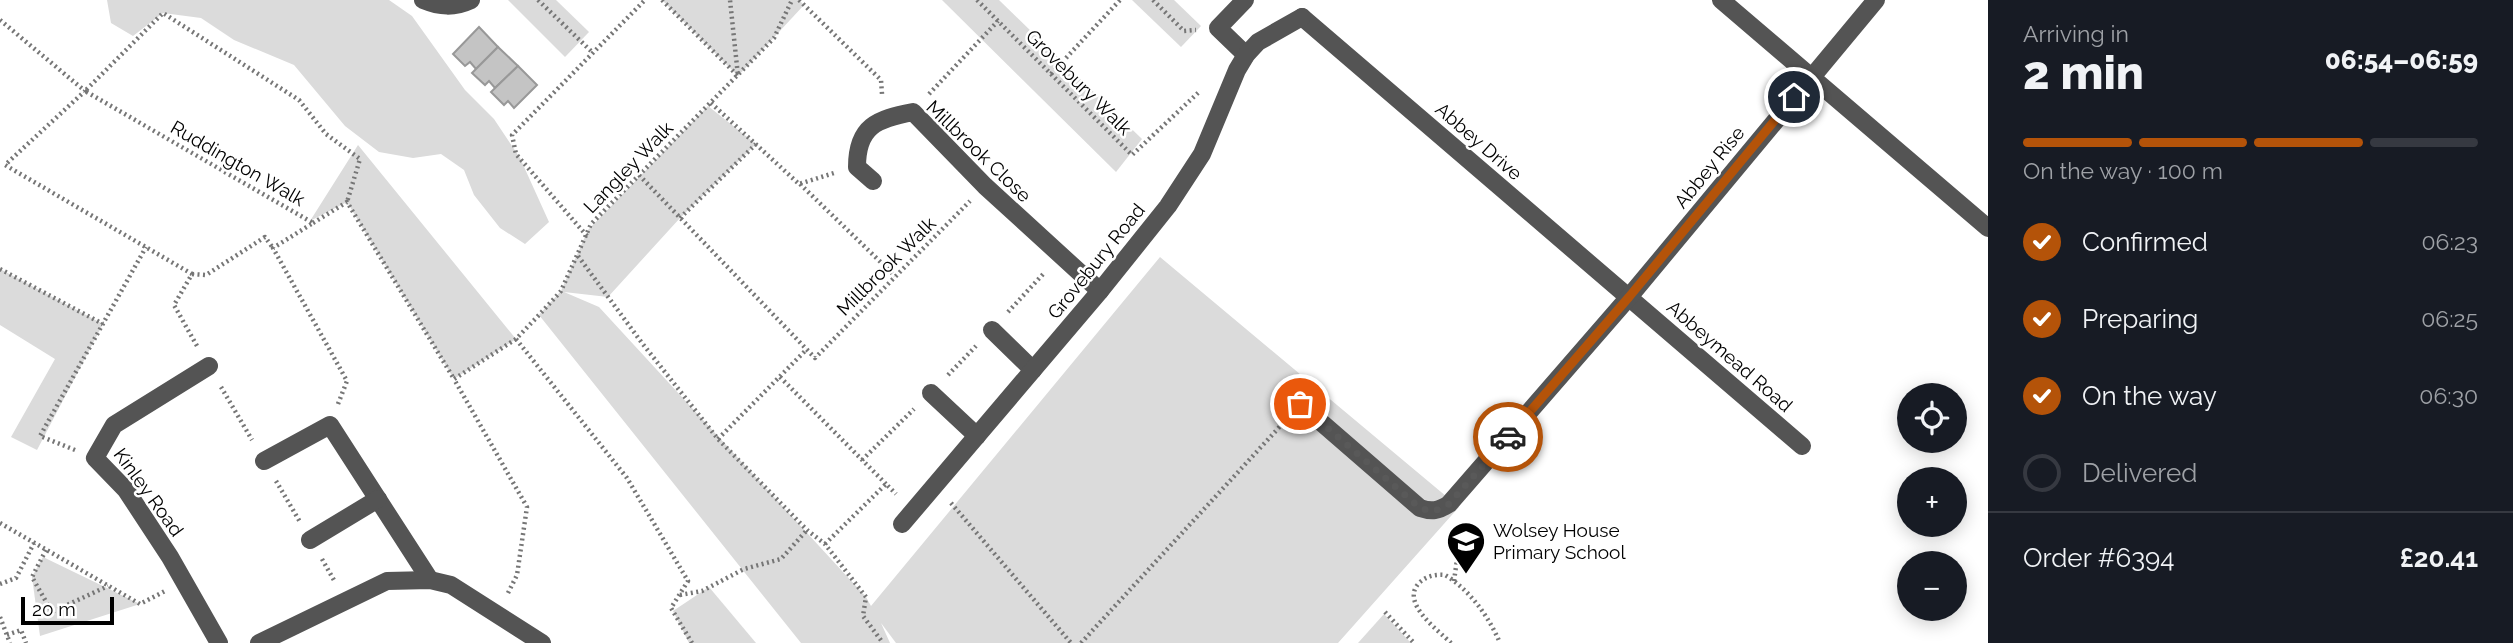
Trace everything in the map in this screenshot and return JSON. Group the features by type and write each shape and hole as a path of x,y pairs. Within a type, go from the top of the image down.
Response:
{"street":[{"path":"423,0 439,6 458,6 471,0"},
{"path":"1245,0 1218,29 1246,55"},
{"path":"1721,0 1988,228"},
{"name":"Abbey Rise","path":"1300,404 1420,508 1438,510 1449,504 1629,297 1876,0"},
{"name":"Grovebury Road","path":"907,518 1135,249 1188,178 1213,130 1246,55 1300,8"},
{"name":"Abbey Drive","path":"1300,8 1629,297"},
{"name":"Millbrook Close","path":"885,117 912,112 985,186 1100,291"},
{"path":"873,181 857,167 857,149 867,129 885,117"},
{"name":"Abbeymead Road","path":"1629,297 1802,446"},
{"path":"992,330 1033,370"},
{"name":"Kinley Road","path":"209,366 114,425 95,458 126,490 185,582 219,643"},
{"path":"931,393 977,436"},
{"path":"264,461 330,425 430,580"},
{"path":"310,540 378,499"},
{"path":"259,643 387,581 430,580 451,585 542,643"}],"path":[{"path":"538,0 592,52"},
{"path":"587,236 516,154 512,135 645,0"},
{"path":"662,0 738,76"},
{"path":"730,0 738,76"},
{"name":"Langley Walk","path":"454,379 516,339 561,291 591,224 774,38 792,0"},
{"path":"799,0 881,80 885,117"},
{"name":"Grovebury Walk","path":"976,0 1132,155 1206,86 1231,87"},
{"path":"1051,74 1120,0"},
{"path":"1153,0 1184,31 1218,29"},
{"path":"5,165 85,91 163,13 299,100 326,134 360,159 347,202 313,223"},
{"name":"Ruddington Walk","path":"0,20 85,91 313,223 273,248"},
{"path":"912,112 998,22"},
{"path":"711,103 895,276"},
{"path":"680,218 756,144"},
{"path":"799,184 857,167"},
{"path":"639,175 807,349"},
{"name":"Millbrook Walk","path":"718,439 807,349 815,358 985,186"},
{"path":"347,202 454,379 527,507 517,575 498,614"},
{"path":"926,234 930,240"},
{"path":"192,274 206,275 265,237 347,381"},
{"path":"95,458 40,436 145,247"},
{"path":"578,256 718,439 807,530 825,544 866,597 863,616 883,643"},
{"path":"862,460 931,393 1060,256"},
{"path":"0,269 103,324"},
{"path":"516,339 627,478 688,581 671,608 692,643"},
{"path":"780,377 886,484 907,518"},
{"path":"1081,643 1300,404"},
{"path":"825,544 886,484"},
{"path":"933,488 954,505 1071,643"},
{"path":"0,523 140,604 185,582"},
{"path":"680,595 702,590 744,569 781,559 807,530"},
{"path":"0,584 16,579 34,543"},
{"path":"1454,581 1459,545"},
{"path":"46,550 32,577 52,612 108,586"},
{"path":"1451,643 1418,609 1414,600 1414,590 1429,576 1445,575 1454,581 1488,617 1500,643"},
{"path":"1385,612 1414,643"},
{"path":"0,617 10,643"},
{"path":"7,635 21,630 26,643"}],"shaded area":[{"path":"107,0 389,0 412,16 465,90 494,119 520,158 549,222 525,244 500,228 474,195 464,170 441,154 413,158 379,152 345,126 294,65 234,40 201,18 163,13 133,36 111,23"},
{"path":"508,0 556,0 589,32 565,57"},
{"path":"662,0 799,0 804,5 738,76"},
{"path":"942,0 999,0 1142,139 1116,172"},
{"path":"1132,0 1174,0 1201,26 1181,47"},
{"path":"708,106 756,144 680,218 608,297 564,292 599,307 866,597 871,606 1160,257 1459,507 1338,643 896,643 881,623 890,643 801,643 539,315 561,291 588,230"},
{"path":"358,145 516,339 454,379 347,202 310,221"},
{"path":"0,269 103,324 37,450 11,437 55,359 0,325"},
{"path":"43,557 140,604 40,636 32,577"},
{"path":"709,587 756,643 689,643 673,611"},
{"path":"1384,614 1411,643 1358,643"}],"building":[{"path":"479,27 498,47 476,69 470,62 465,66 453,54"},
{"path":"498,47 518,66 495,88 489,81 485,85 472,73"},
{"path":"518,66 537,85 514,108 508,101 504,105 491,92"}],"way so far":[{"path":"1300,404 1420,508 1430,511 1449,504 1508,437"}],"place":[{"name":"Wolsey House Primary School","path":"1466,575"}],"route":[{"path":"1508,437 1629,297 1794,97"}]}
